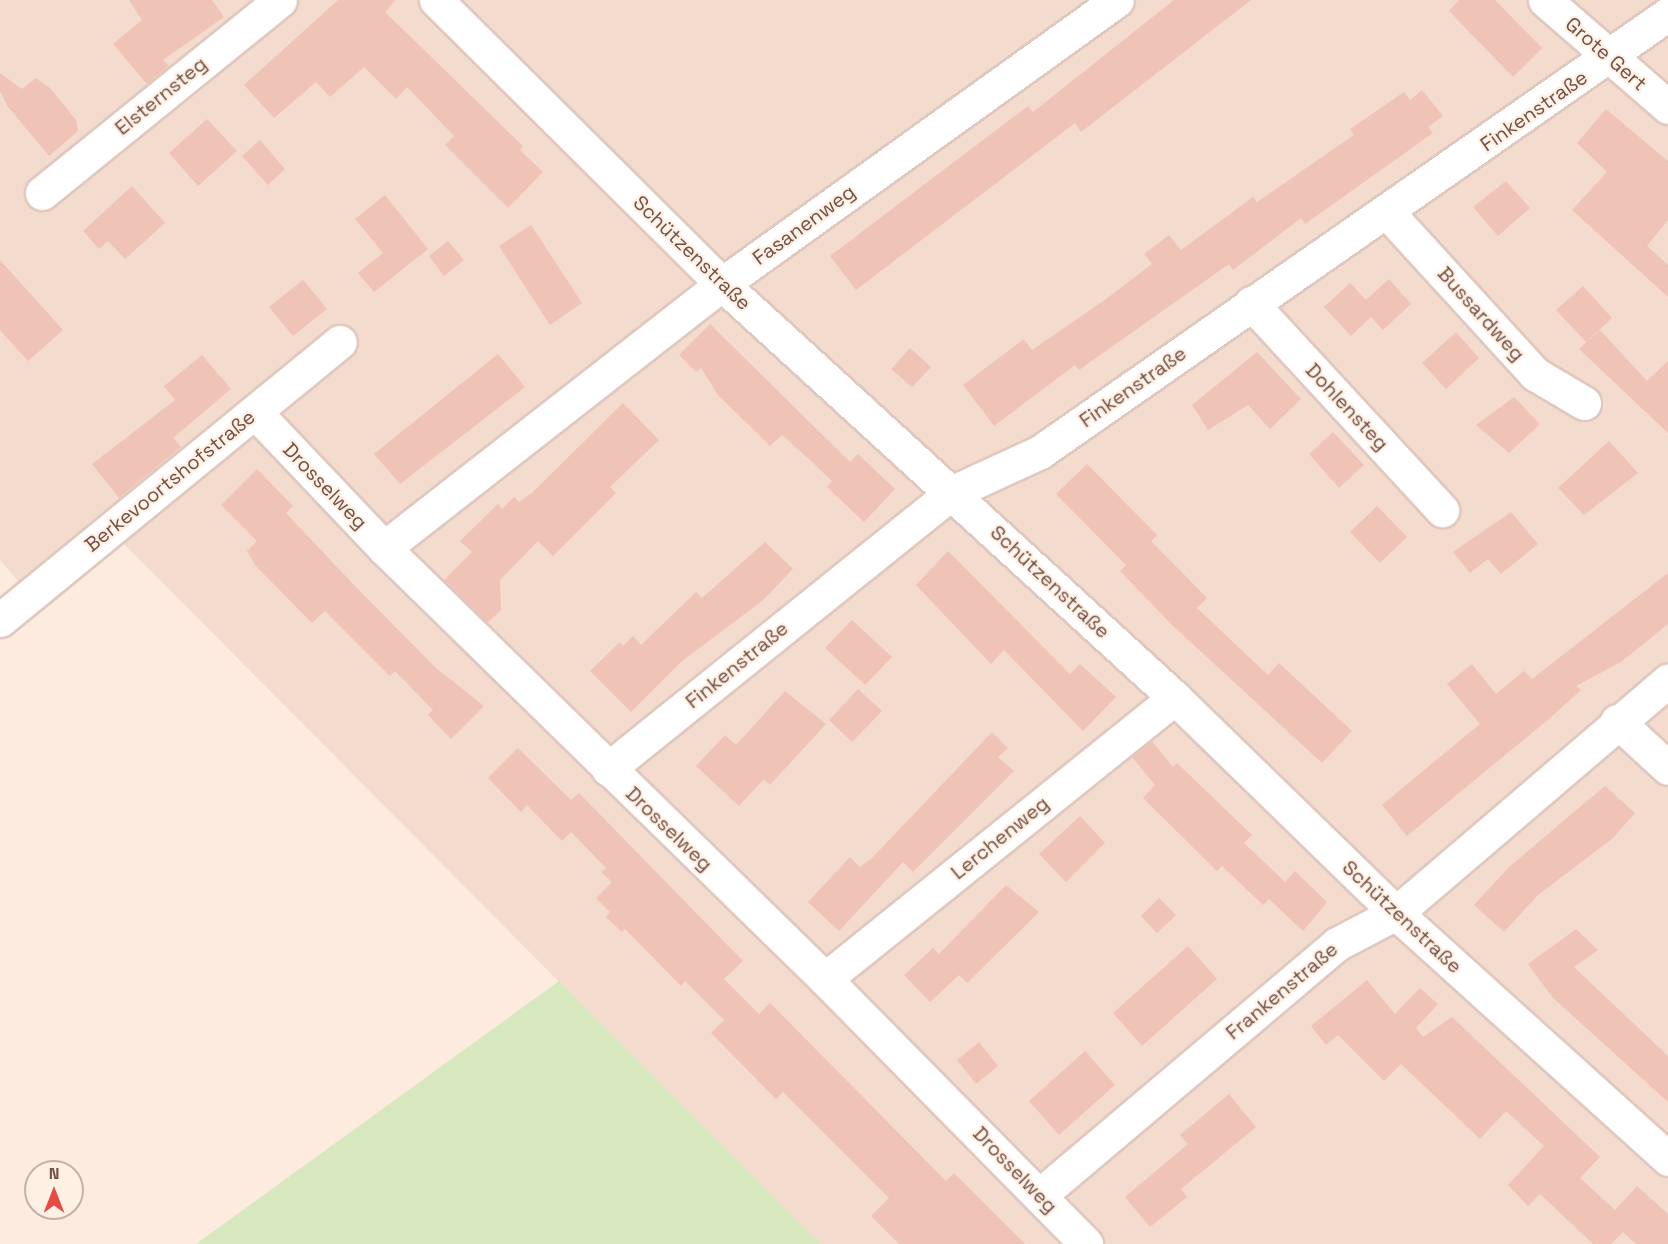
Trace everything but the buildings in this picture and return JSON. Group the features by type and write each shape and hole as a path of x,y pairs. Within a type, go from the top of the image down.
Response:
{"street":[{"name":"Elsternsteg","path":"42,193 280,0"},
{"name":"Schützenstraße","path":"436,0 722,284 953,492 1175,698 1396,913 1668,1159"},
{"name":"Fasanenweg","path":"384,548 722,284 1117,0"},
{"name":"Grote Gert","path":"1545,0 1610,59 1668,107"},
{"name":"Finkenstraße","path":"608,769 953,492 1040,452 1251,303 1388,213 1610,59 1668,14"},
{"name":"Bussardweg","path":"1388,213 1535,374 1584,403"},
{"name":"Dohlensteg","path":"1251,303 1442,510"},
{"name":"Berkevoortshofstraße","path":"0,620 340,342"},
{"name":"Drosselweg","path":"255,412 384,548 825,979 1086,1244"},
{"name":"Frankenstraße","path":"1040,1195 1337,944 1396,913 1617,721 1668,681"},
{"name":"Lerchenweg","path":"825,979 1175,698"},
{"path":"1617,721 1668,768"}],"shaded area":[{"path":"0,0 1668,0 1668,1244 820,1244 119,539 25,589 0,560"}],"green space":[{"path":"559,981 820,1244 196,1244"}]}
